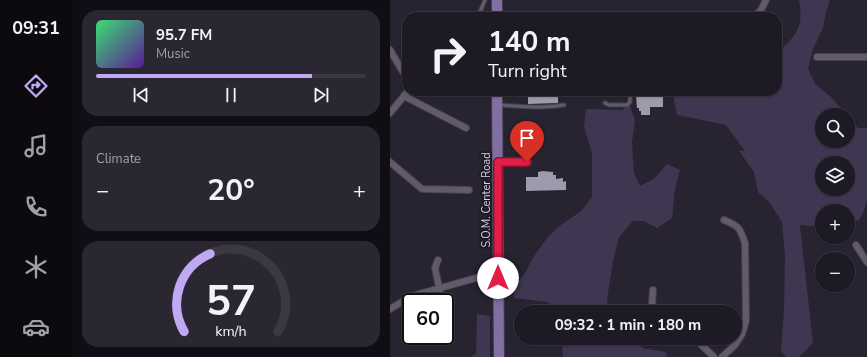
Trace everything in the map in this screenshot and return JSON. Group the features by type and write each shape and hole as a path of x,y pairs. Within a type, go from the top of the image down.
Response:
{"main road":[{"path":"497,0 497,12"},
{"name":"S.O.M. Center Road","path":"497,96 499,357"}],"street":[{"path":"759,12 766,0"},
{"path":"390,50 402,70"},
{"path":"816,57 867,57"},
{"path":"390,113 404,96"},
{"path":"411,96 466,128"},
{"path":"390,162 422,189 468,190"},
{"path":"722,357 735,345 742,334 746,321 745,243 741,231 735,225 724,220"},
{"path":"856,246 867,262"},
{"path":"438,260 435,268 439,293"},
{"path":"390,309 412,296 438,288 476,278 498,278"},
{"path":"653,290 653,305"},
{"path":"701,345 714,357"}],"lane":[{"path":"480,12 485,0"},
{"path":"605,103 609,105 627,105 630,102 630,96"},
{"path":"497,105 527,108 564,105"},
{"path":"498,162 527,162"}],"shaded area":[{"path":"799,0 830,0 823,28 813,49 808,69 816,85 830,96 841,108 815,108 815,148 855,148 855,125 858,128 867,128 867,200 864,211 859,220 855,221 855,204 815,204 815,226 800,225 813,343 799,357 786,357 781,351 784,311 785,256 782,222 770,203 758,192 754,172 739,151 745,151 726,125 677,115 674,96 782,96 782,48 790,41 800,24"},
{"path":"629,104 635,120 632,142 634,173 640,186 655,178 667,164 680,170 675,189 672,218 657,228 644,221 633,221 619,237 613,261 607,299 608,305 550,305 547,302 513,298 516,285 548,237 558,227 581,211 592,197 592,153 584,127 586,109 622,110"},
{"path":"477,314 490,316 490,357 470,357 476,354"},
{"path":"562,345 639,345 643,348 665,352 668,357 563,357"}],"building":[{"path":"528,96 562,96 558,97 558,103 528,104"},
{"path":"636,96 663,96 663,107 650,107 650,115 641,115 641,111 637,108"},
{"path":"538,172 553,172 553,175 556,175 556,179 563,178 563,182 566,181 566,190 526,191 526,177 538,177"}],"route":[{"path":"498,278 498,162 527,162"}]}
